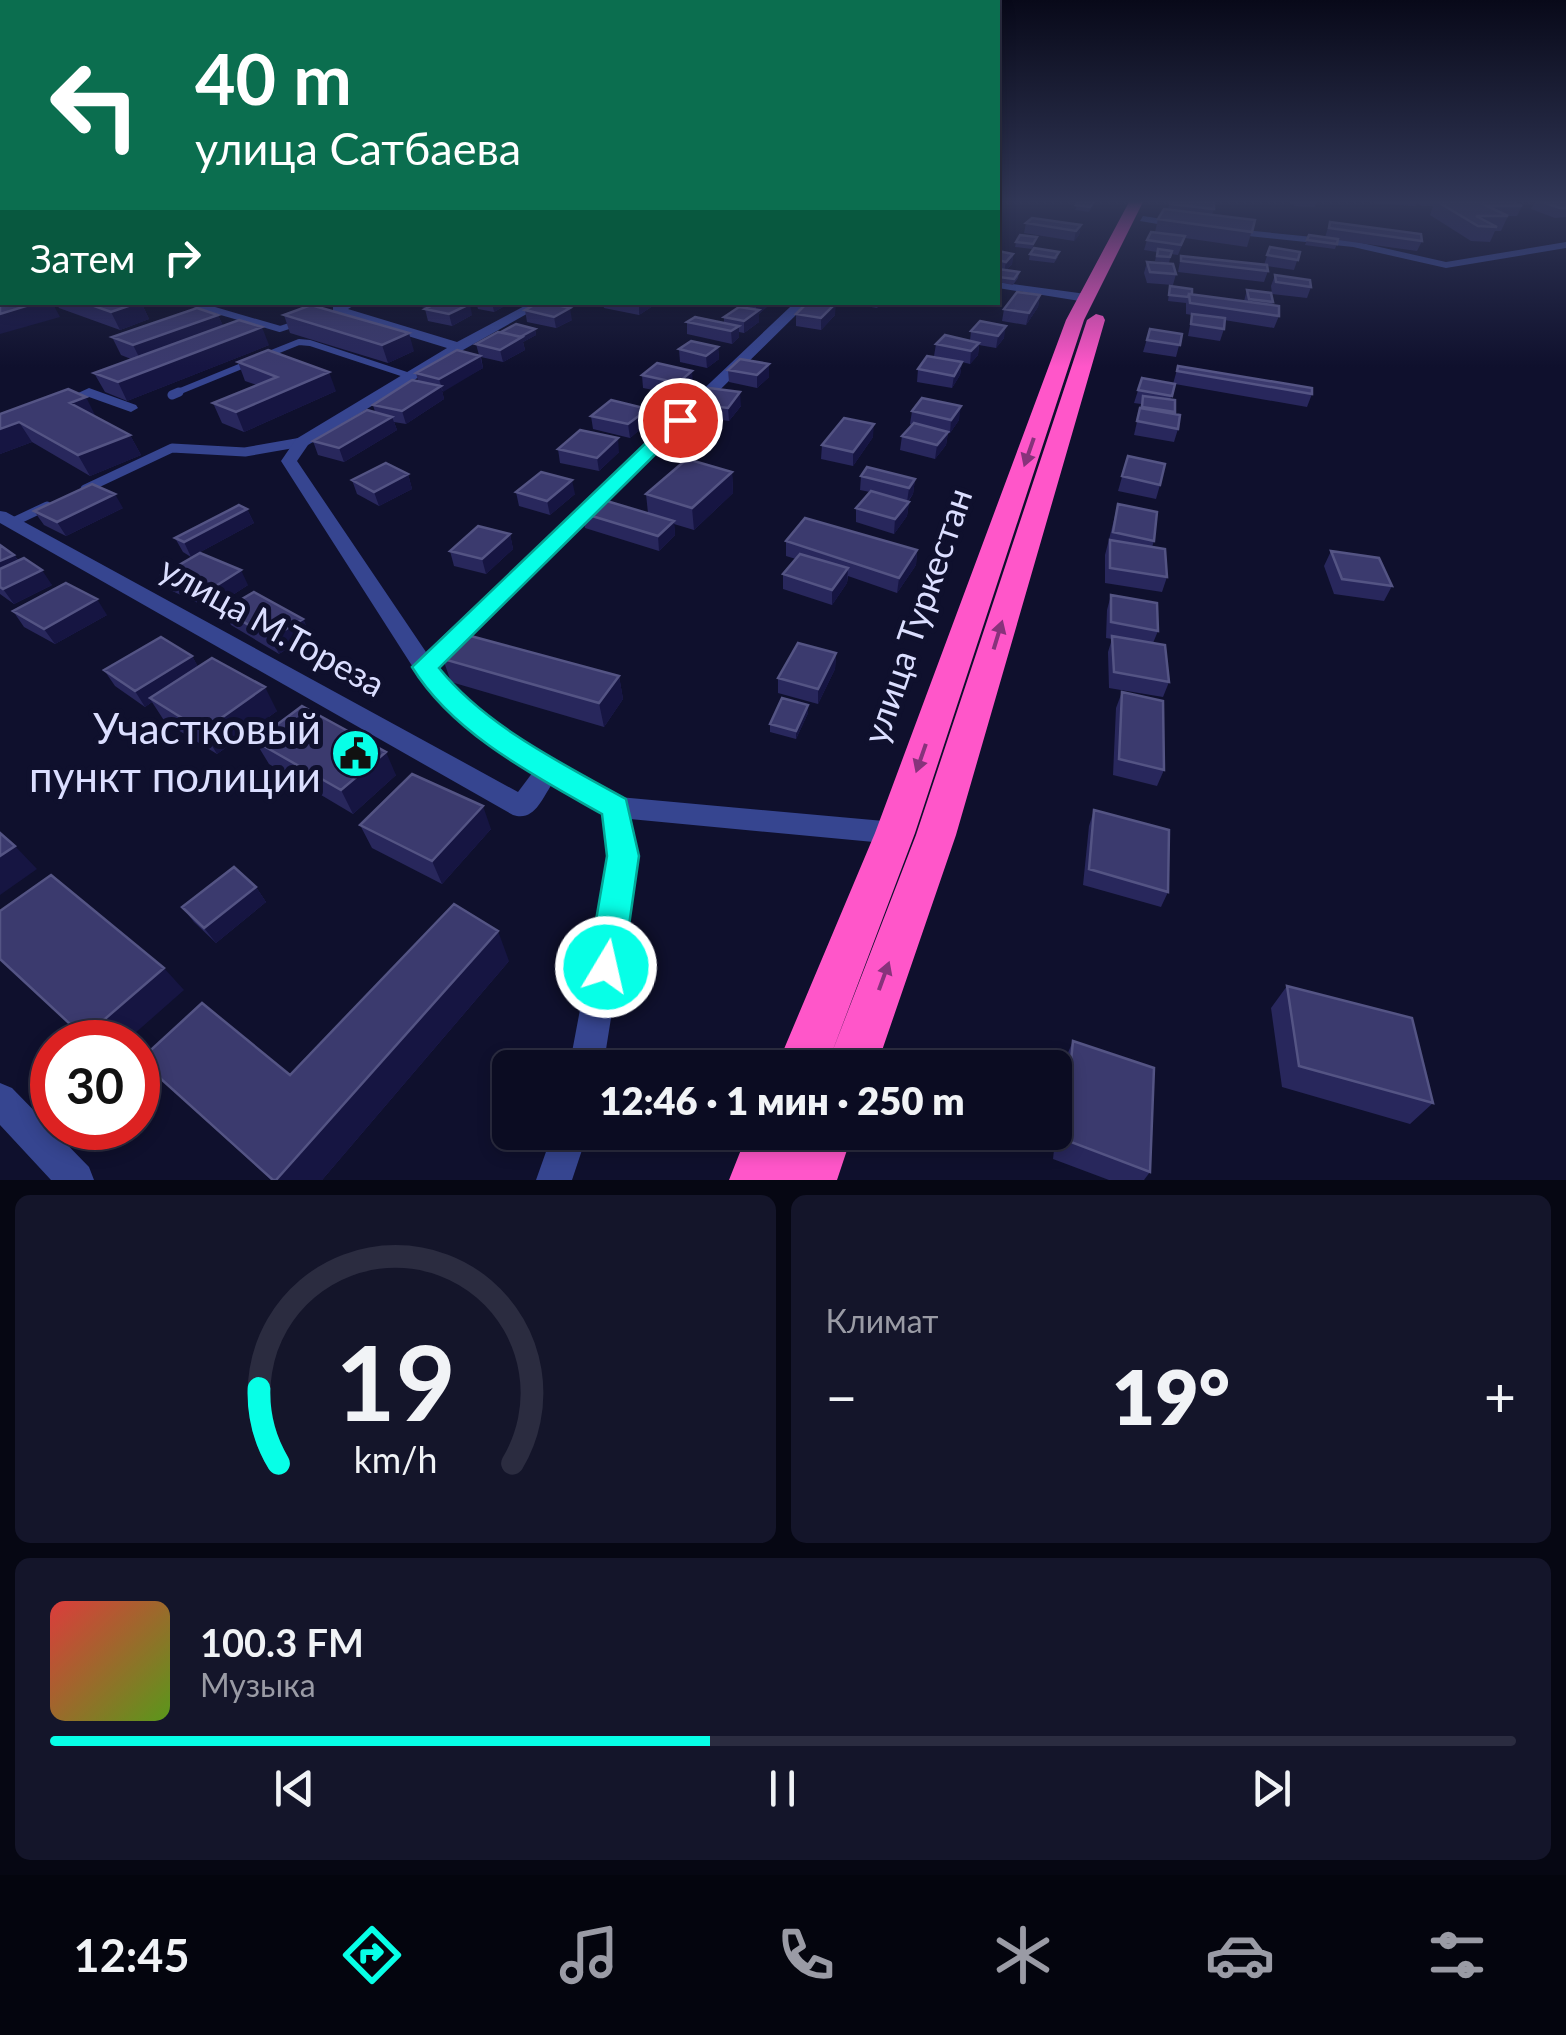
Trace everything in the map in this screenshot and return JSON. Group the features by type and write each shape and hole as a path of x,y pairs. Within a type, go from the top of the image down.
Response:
{"highway":[{"name":"улица Туркестан","path":"809,1050 896,833 1085,314 1117,257"},
{"name":"улица Туркестан","path":"858,1050 936,835 1085,314"},
{"path":"756,1180 768,1150"},
{"path":"810,1180 821,1150"}],"street":[{"path":"1414,257 1446,264 1490,257"},
{"path":"1000,286 1085,314"},
{"path":"337,310 348,305"},
{"path":"536,305 458,347 302,442 289,461 424,667 452,702 548,770 616,808 896,833"},
{"path":"424,667 803,305"},
{"path":"337,310 458,347"},
{"path":"36,415 89,392 131,408"},
{"name":"улица М.Тореза","path":"6,520 522,808 548,770"},
{"path":"589,1050 623,856 616,808"},
{"path":"0,1100 76,1180"},
{"path":"554,1180 565,1150"}],"lane":[{"path":"197,305 280,329 309,320"},
{"path":"323,315 337,310"},
{"path":"172,394 299,342 410,376"},
{"path":"6,520 172,448 245,452 302,442"}],"building":[{"path":"1181,257 1191,257 1267,265 1268,271 1181,261"},
{"path":"1147,262 1173,264 1176,274 1150,272"},
{"path":"1000,269 1019,272 1014,279 1000,277"},
{"path":"1275,275 1310,280 1311,287 1276,282"},
{"path":"1170,286 1192,289 1192,294 1169,295"},
{"path":"1247,290 1271,293 1273,302 1249,299"},
{"path":"1017,292 1040,295 1029,313 1004,309"},
{"path":"1189,294 1279,306 1279,316 1190,303"},
{"path":"0,305 29,305 0,314"},
{"path":"91,305 131,305 111,312"},
{"path":"311,305 409,333 382,345 284,315"},
{"path":"433,305 468,305 449,314 425,309"},
{"path":"534,305 570,308 554,317 525,310"},
{"path":"805,305 834,305 821,318 796,314"},
{"path":"739,307 759,310 744,321 724,317"},
{"path":"197,308 218,315 133,345 112,337"},
{"path":"1192,314 1225,318 1224,329 1191,324"},
{"path":"695,317 739,326 731,331 687,322"},
{"path":"239,320 262,327 118,382 94,373"},
{"path":"980,321 1006,326 998,336 971,331"},
{"path":"516,324 535,329 520,337 501,332"},
{"path":"1150,329 1182,334 1180,345 1147,340"},
{"path":"498,332 522,337 500,350 476,344"},
{"path":"945,335 979,343 971,351 936,344"},
{"path":"691,341 718,347 706,356 679,349"},
{"path":"268,350 329,372 236,412 213,403 277,377 238,362"},
{"path":"457,350 480,356 439,379 416,373"},
{"path":"927,356 962,362 954,376 918,369"},
{"path":"740,359 769,364 757,375 728,370"},
{"path":"657,363 692,371 678,383 642,375"},
{"path":"1178,366 1312,388 1312,394 1177,371"},
{"path":"1142,378 1175,384 1172,396 1138,390"},
{"path":"412,380 441,386 402,411 373,405"},
{"path":"709,388 740,392 728,408 695,404"},
{"path":"68,389 86,397 70,403 130,435 78,455 19,422 0,429 0,414"},
{"path":"1143,396 1175,400 1175,412 1142,407"},
{"path":"922,398 961,406 951,420 912,411"},
{"path":"611,400 648,409 628,424 591,416"},
{"path":"1140,408 1180,415 1178,429 1137,421"},
{"path":"367,410 392,417 339,448 313,441"},
{"path":"684,414 713,421 695,436 666,429"},
{"path":"844,418 874,424 853,452 822,445"},
{"path":"914,423 948,432 937,445 902,436"},
{"path":"580,430 618,438 597,458 558,449"},
{"path":"1128,456 1165,464 1160,485 1122,476"},
{"path":"687,459 732,472 692,508 646,494"},
{"path":"386,463 408,474 374,492 352,480"},
{"path":"867,467 915,479 909,488 861,476"},
{"path":"541,472 572,480 547,501 516,492"},
{"path":"92,484 115,494 57,522 34,511"},
{"path":"871,491 909,502 895,519 856,508"},
{"path":"600,499 674,521 658,536 582,513"},
{"path":"1118,504 1157,512 1154,541 1113,532"},
{"path":"239,505 247,509 184,542 175,538"},
{"path":"805,518 917,550 899,578 786,541"},
{"path":"478,526 510,534 482,559 450,551"},
{"path":"1110,540 1165,549 1167,577 1110,568"},
{"path":"0,545 14,555 0,561"},
{"path":"1331,551 1379,558 1392,586 1342,579"},
{"path":"200,553 241,570 203,594 162,575"},
{"path":"800,554 848,568 832,590 783,574"},
{"path":"24,558 42,570 0,587 0,569"},
{"path":"66,583 97,599 44,629 13,611"},
{"path":"254,592 303,619 271,638 223,610"},
{"path":"1111,595 1157,603 1158,631 1111,622"},
{"path":"467,635 619,676 599,703 443,659"},
{"path":"1112,636 1165,645 1169,682 1114,672"},
{"path":"161,637 192,656 135,691 104,670"},
{"path":"798,643 836,653 818,689 778,678"},
{"path":"212,658 265,687 203,731 150,698"},
{"path":"1122,692 1163,701 1164,770 1119,759"},
{"path":"782,698 808,705 796,731 770,724"},
{"path":"302,706 386,752 341,790 255,741"},
{"path":"412,774 483,806 432,861 360,825"},
{"path":"1094,810 1169,830 1168,892 1089,869"},
{"path":"0,833 15,846 0,856"},
{"path":"234,867 256,887 204,928 182,907"},
{"path":"51,875 164,968 104,1020 66,1020 0,959 0,911"},
{"path":"454,904 498,931 276,1180 160,1078 160,1042 202,1003 290,1075"},
{"path":"1287,986 1412,1018 1433,1103 1299,1066"},
{"path":"1073,1041 1154,1068 1150,1172 1072,1142"}],"place":[{"name":"Участковый пункт полиции","path":"356,753"}],"route":[{"path":"606,967 623,856 616,808 548,770 452,702 424,667 680,420"}]}
